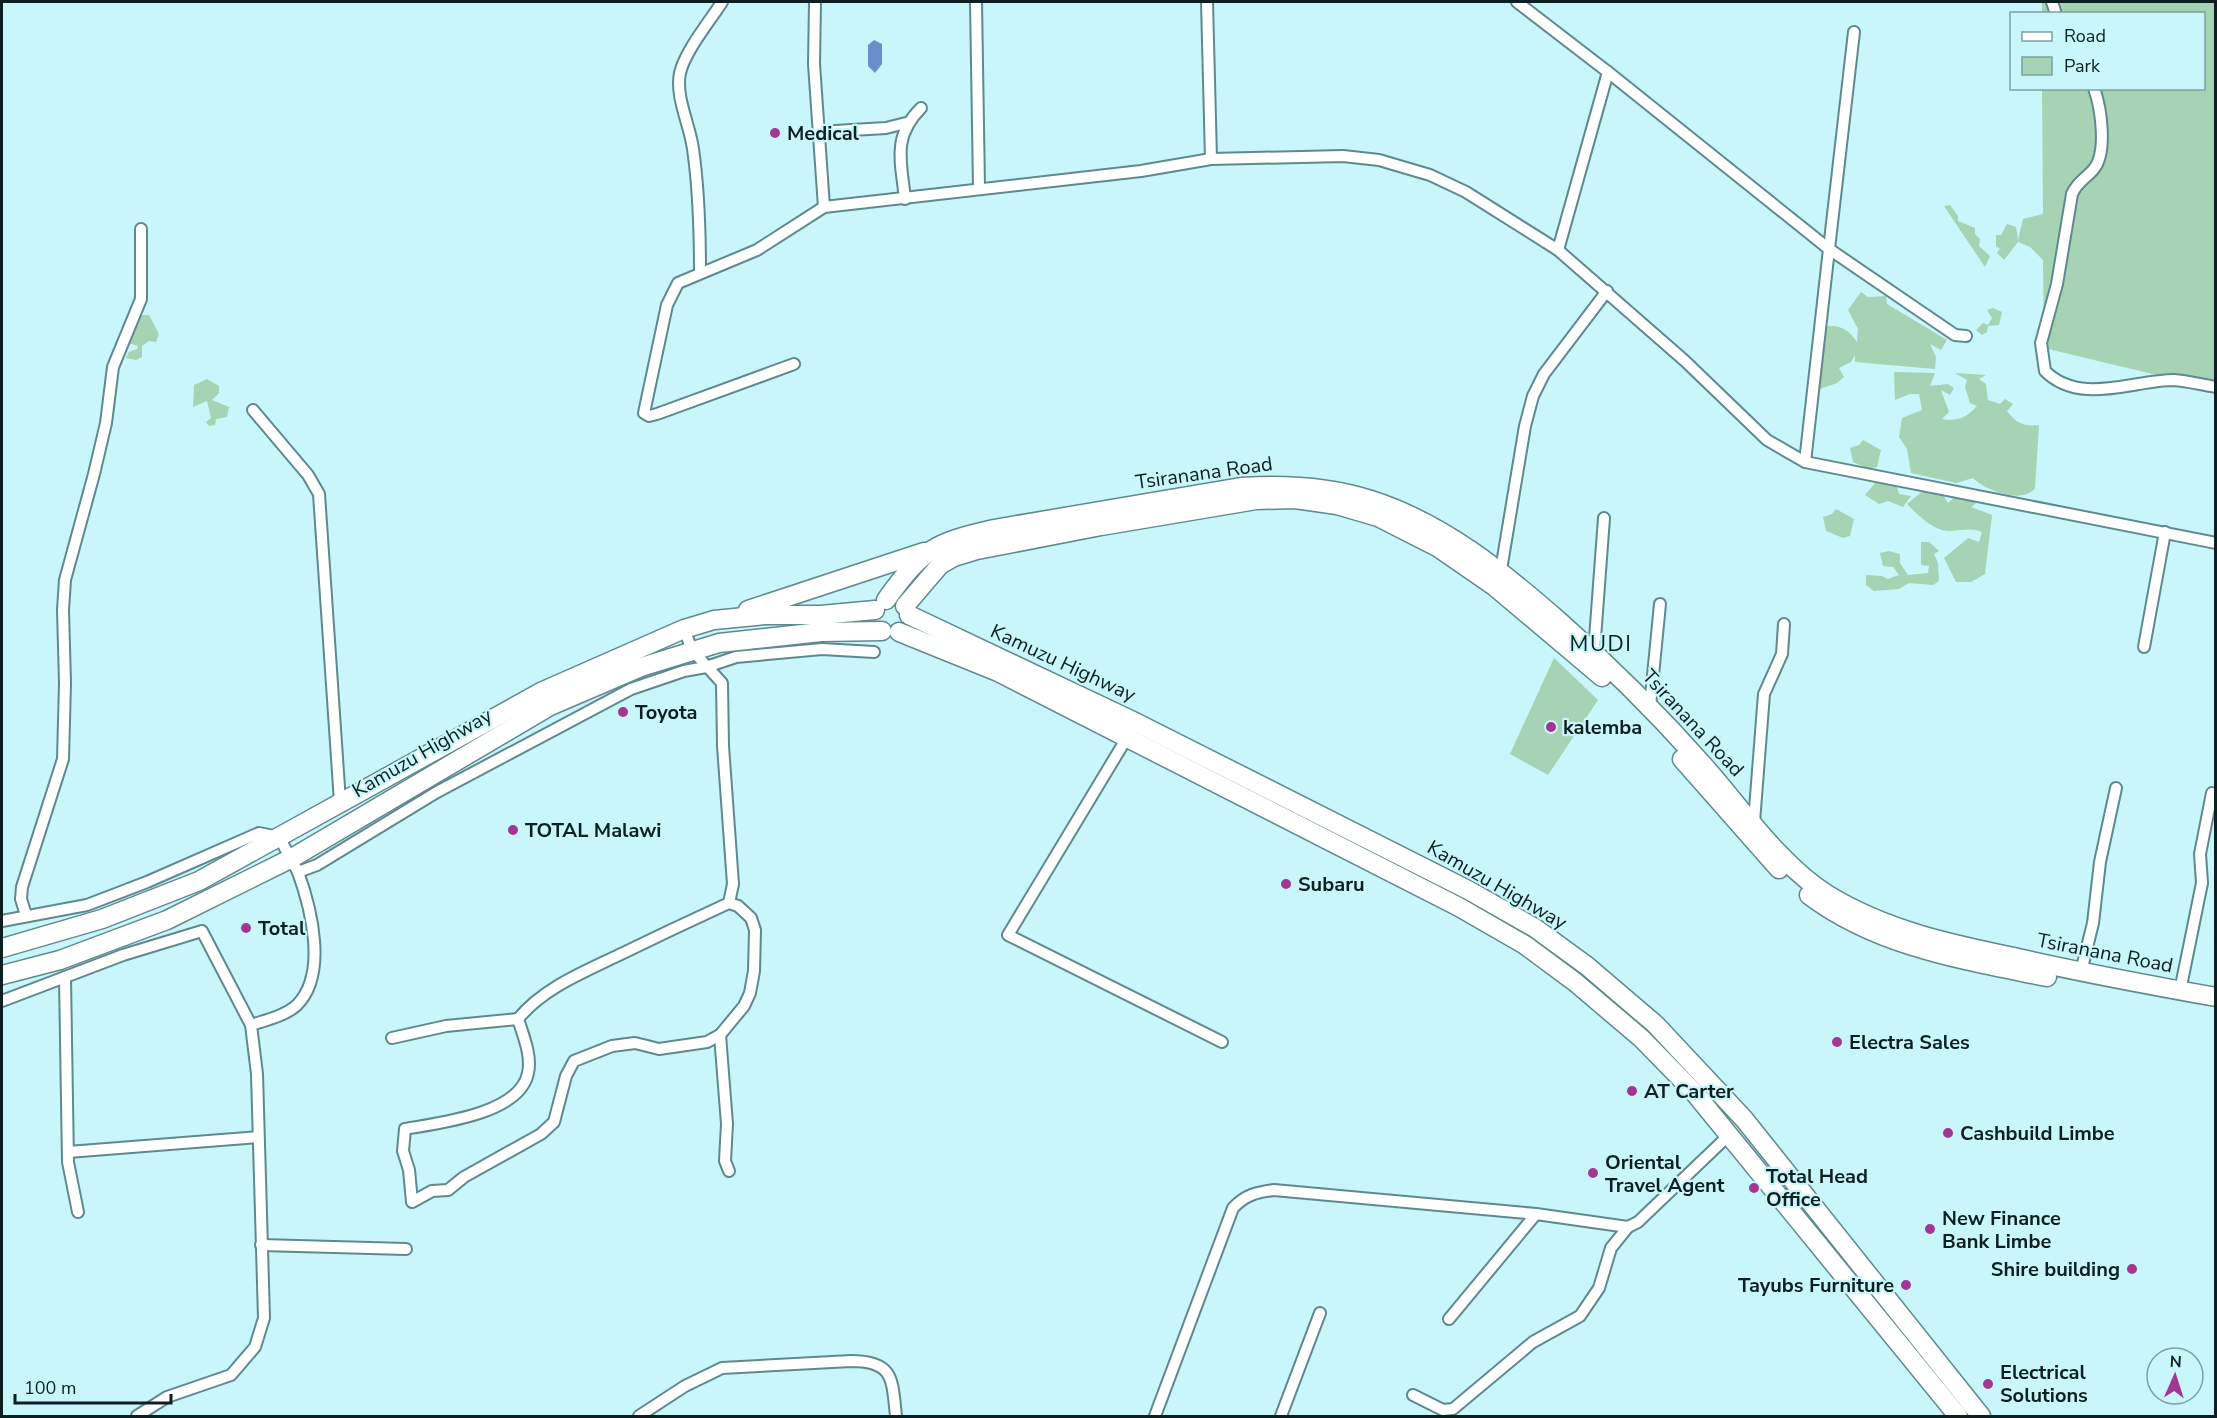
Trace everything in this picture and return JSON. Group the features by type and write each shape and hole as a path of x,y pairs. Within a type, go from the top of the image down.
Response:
{"highway":[{"name":"Tsiranana Road","path":"881,605 926,552 959,537 994,529 1241,487 1281,484 1335,490 1373,501 1444,534 1498,579 1594,652 1650,706 1790,864 1826,894 1878,921 1936,941 2081,972 2216,997"},
{"name":"Tsiranana Road","path":"907,610 940,565 954,557 976,550 1256,500 1295,500 1337,506 1378,518 1498,579 1646,719 1787,878 1833,913 1872,932 1940,955 2216,1009"},
{"path":"714,620 926,552"},
{"path":"896,600 907,610 908,622 890,632 875,622 881,605 896,600"},
{"name":"Kamuzu Highway","path":"2,948 102,919 199,881 543,691 684,629 714,620 881,605"},
{"name":"Kamuzu Highway","path":"907,610 1468,890 1534,928 1587,966 1655,1024 1715,1086 1981,1416"},
{"name":"Kamuzu Highway","path":"2,975 60,960 166,920 295,865 550,706 631,671 719,643 764,637 890,632 999,672 1459,906 1525,945 1575,982 1641,1038 1693,1091 1958,1416"}],"street":[{"path":"700,273 700,222 693,148 682,102 680,77 683,64 722,2"},
{"path":"815,2 818,132 824,207"},
{"path":"976,2 980,188"},
{"path":"1207,2 1211,159"},
{"path":"1517,2 1829,249 1955,334 1966,336"},
{"path":"1805,462 1854,32"},
{"path":"1558,250 1608,72"},
{"path":"2094,90 2101,116 2100,154 2094,170 2076,185 2072,194 2057,284 2040,343 2045,370 2062,382 2086,389 2112,390 2173,380 2216,387"},
{"path":"818,132 886,128 906,123 921,108"},
{"path":"905,199 900,148 906,123"},
{"path":"794,364 657,414 649,416 644,413 669,297 678,283 757,250 824,207 1141,171 1211,159 1343,156 1406,167 1466,192 1558,250 1685,361 1767,440 1805,462 2216,543"},
{"path":"26,915 21,899 22,887 63,759 65,580 99,454 113,367 141,300 141,229"},
{"path":"1498,579 1525,426 1533,396 1544,374 1607,291"},
{"path":"253,410 308,475 319,494 340,802"},
{"path":"1594,652 1604,518"},
{"path":"2144,647 2165,532"},
{"path":"1650,706 1660,604"},
{"path":"1754,822 1764,694 1782,654 1784,624"},
{"path":"684,629 692,650 722,683 724,757 733,884 729,903"},
{"path":"295,865 317,865 447,786 631,689 736,657 822,649 874,652"},
{"path":"1128,736 1008,935 1222,1042"},
{"path":"2081,972 2088,948 2100,862 2116,788"},
{"path":"2181,990 2202,883 2200,854 2212,793"},
{"path":"2,921 87,904 147,882 259,833 279,837 295,865 313,923 313,970 306,992 287,1013 250,1025"},
{"path":"392,1038 446,1026 518,1019 545,994 587,971 729,903 738,906 752,918 755,930 754,971 750,993 744,1006 735,1014 720,1035 707,1042 659,1049 635,1043 612,1046 574,1060 566,1076 554,1122 541,1134 464,1177 448,1190 432,1191 412,1202 409,1170 403,1151 405,1128 479,1113 501,1105 520,1091 529,1072 526,1044 518,1019"},
{"path":"2,1001 123,955 202,931 250,1025 257,1074 264,1318 255,1347 231,1375 167,1397 137,1416"},
{"path":"65,977 68,1152 78,1212"},
{"path":"720,1035 727,1125 725,1161 729,1171"},
{"path":"1413,1395 1443,1410 1453,1409 1533,1342 1580,1316 1599,1287 1611,1248 1628,1227 1638,1221 1729,1135"},
{"path":"68,1152 258,1137"},
{"path":"1155,1416 1230,1214 1241,1199 1255,1192 1275,1190 1536,1214 1628,1227"},
{"path":"1449,1319 1536,1214"},
{"path":"261,1245 406,1249"},
{"path":"1281,1416 1320,1312"},
{"path":"639,1416 685,1386 722,1368 851,1361 871,1361 882,1366 893,1384 896,1416"}],"green space":[{"path":"2042,2 2215,2 2215,389 2044,348 2043,260 2030,247 2018,242 2004,260 1997,253 2000,248 1996,247 1996,235 2001,235 2007,224 2016,227 2018,240 2023,219 2043,214 2042,90 2205,90 2205,12 2042,12"},
{"path":"1950,205 1958,216 1958,221 1975,228 1975,234 1980,239 1979,246 1990,256 1985,267 1944,206"},
{"path":"1861,292 1868,297 1886,296 1887,304 1947,340 1941,350 1930,344 1936,357 1935,369 1855,362 1855,355 1851,362 1839,368 1844,377 1837,383 1817,390 1810,385 1808,379 1811,369 1823,365 1813,350 1818,333 1830,326 1837,327 1844,329 1857,342 1858,329 1848,310"},
{"path":"1993,308 2002,312 1999,325 1988,326 1987,332 1982,335 1976,330 1983,323 1988,325 1992,318 1987,310"},
{"path":"140,315 149,315 159,334 156,342 149,341 142,346 142,357 136,360 126,358 129,352 137,349 138,346 129,343 134,335 131,332"},
{"path":"1894,372 1935,373 1930,386 1948,384 1954,388 1950,395 1941,390 1949,412 1942,419 1948,420 1962,418 1977,406 1970,403 1965,387 1967,380 1955,373 1986,375 1979,379 1986,384 1988,400 2000,404 2005,399 2013,404 2007,411 2014,419 2025,425 2039,425 2035,488 2022,495 2004,494 1986,487 1973,478 1956,483 1911,473 1907,449 1899,437 1902,418 1922,410 1919,394 1910,394 1895,400"},
{"path":"207,379 219,386 219,393 212,400 229,407 227,417 216,419 215,425 209,426 206,422 211,418 207,401 193,407 194,385"},
{"path":"1863,440 1881,450 1877,467 1869,469 1853,462 1850,448 1859,445"},
{"path":"1889,476 1896,483 1899,494 1911,496 1903,507 1888,501 1879,504 1865,495 1876,482"},
{"path":"1963,489 1982,498 1971,507 1992,515 1985,574 1971,582 1956,582 1944,558 1968,538 1979,542 1982,532 1969,529 1948,531 1936,528 1907,504 1924,490 1941,491 1948,503"},
{"path":"1836,509 1854,519 1850,536 1843,538 1826,531 1823,517 1832,514"},
{"path":"1921,542 1929,542 1939,551 1934,554 1938,563 1939,581 1933,585 1909,583 1899,589 1874,591 1866,585 1866,575 1882,576 1888,579 1899,575 1893,567 1883,566 1880,553 1889,551 1900,554 1900,563 1908,575 1928,573 1929,566 1921,565"},
{"name":"kalemba","path":"1554,658 1598,700 1548,775 1510,754"}],"water":[{"path":"874,40 882,44 882,64 875,73 868,66 868,45"}],"place":[{"name":"Medical","path":"775,133"},
{"name":"Toyota","path":"623,712"},
{"name":"kalemba","path":"1551,727"},
{"name":"TOTAL Malawi","path":"513,830"},
{"name":"Subaru","path":"1286,884"},
{"name":"Total","path":"246,928"},
{"name":"Electra Sales","path":"1837,1042"},
{"name":"AT Carter","path":"1632,1091"},
{"name":"Cashbuild Limbe","path":"1948,1133"},
{"name":"Oriental Travel Agent","path":"1593,1173"},
{"name":"Total Head Office","path":"1754,1188"},
{"name":"New Finance Bank Limbe","path":"1930,1229"},
{"name":"Shire building","path":"2132,1269"},
{"name":"Tayubs Furniture","path":"1906,1285"},
{"name":"Electrical Solutions","path":"1988,1384"}],"district":[{"name":"MUDI","path":"1601,644"}]}
